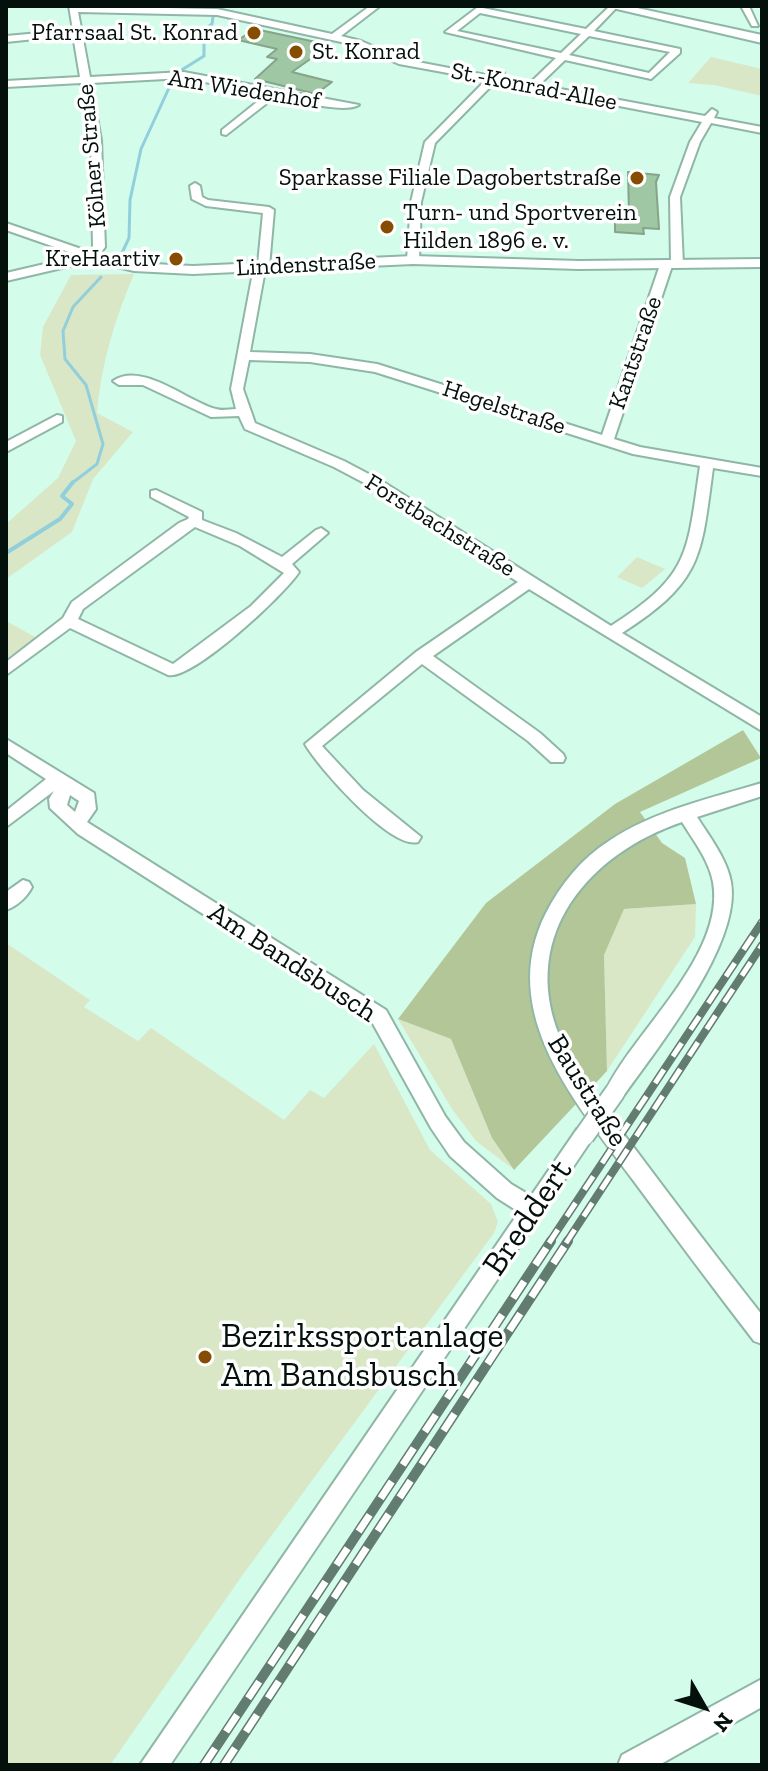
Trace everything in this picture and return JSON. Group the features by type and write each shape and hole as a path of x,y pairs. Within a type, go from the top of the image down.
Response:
{"main road":[{"path":"612,6 762,39"}],"street":[{"path":"334,37 376,6"},
{"path":"534,83 612,6"},
{"path":"745,6 758,24 746,36"},
{"name":"St.-Konrad-Allee","path":"73,8 223,8 379,39 411,54 496,75 710,116 762,122"},
{"name":"Kölner Straße","path":"73,8 96,140 99,247 92,257"},
{"name":"St.-Konrad-Allee","path":"223,8 358,43 394,60 496,75"},
{"path":"478,10 588,30 677,51 651,76 450,32 478,10"},
{"path":"6,39 79,32"},
{"name":"Am Wiedenhof","path":"6,84 184,75 354,105"},
{"path":"413,260 416,202 430,142 496,75"},
{"path":"226,132 274,93"},
{"path":"671,265 675,197 695,142 710,116"},
{"name":"St.-Konrad-Allee","path":"710,116 762,130"},
{"path":"119,381 145,381 216,414 243,412 237,389 262,267 269,210 206,203 197,199 195,186"},
{"path":"6,226 92,257"},
{"path":"6,277 92,257"},
{"name":"Lindenstraße","path":"92,257 154,269 413,260 671,265 762,263"},
{"name":"Kantstraße","path":"607,440 671,265"},
{"name":"Hegelstraße","path":"243,356 310,358 377,368 638,451 762,472"},
{"name":"Forstbachstraße","path":"243,412 250,426 375,483 762,725"},
{"path":"6,448 57,419"},
{"path":"612,632 664,593 682,573 692,546 707,464"},
{"path":"6,670 69,621 77,606 194,522 197,515 156,494"},
{"path":"69,621 174,671 217,641 288,581 292,572 283,564 194,522"},
{"path":"283,564 321,533"},
{"path":"412,837 397,829 317,755 313,744 422,656 529,582"},
{"path":"422,656 534,737 557,758"},
{"path":"6,745 63,782 6,820"},
{"name":"Am Bandsbusch","path":"63,782 59,808 84,829 379,1016 438,1122 457,1149 504,1191 533,1209"},
{"name":"Baustraße","path":"762,789 629,837 577,877 551,915 541,950 538,984 544,1022 583,1094 762,1333"},
{"name":"Breddert","path":"154,1765 711,950 723,907 722,882 687,815"},
{"path":"6,903 23,887"},
{"path":"632,1765 762,1692"}],"green space":[{"path":"711,57 762,69 762,96 714,85 688,83"},
{"path":"134,274 110,342 97,413 133,432 93,479 72,532 6,579 6,524 58,478 76,441 40,355 43,327 71,275"},
{"path":"637,557 665,569 642,588 617,577"},
{"path":"6,621 37,638 6,659"},
{"path":"743,730 761,758 640,812 662,843 685,858 696,904 624,909 604,955 607,1071 514,1170 492,1138 451,1039 398,1019 486,903 615,804"},
{"path":"696,904 695,937 607,1071 604,955 624,909"},
{"name":"Bezirkssportanlage Am Bandsbusch","path":"6,943 90,1000 84,1007 138,1041 151,1028 284,1120 310,1090 324,1098 374,1044 430,1150 491,1204 498,1222 494,1233 244,1573 110,1765 6,1765"},
{"path":"398,1019 451,1039 492,1138 513,1169 476,1141 452,1109"}],"building":[{"path":"255,29 330,45 292,72 332,82 316,94 255,79 277,59 267,57 277,49 238,40"},
{"path":"628,172 659,175 656,182 659,229 643,228 644,234 615,232 615,216 629,216"}],"waterway":[{"path":"180,71 204,56 204,30 212,24 213,17"},
{"path":"121,255 129,238 130,200 141,149 174,77"},
{"path":"72,483 97,464 103,444 86,385 65,359 63,331 73,307 101,277"},
{"path":"6,553 60,519 72,504 62,496 72,483"}],"railway":[{"path":"549,1243 762,922"},
{"path":"566,1243 762,945"},
{"path":"204,1765 551,1241"},
{"path":"224,1765 568,1241"}],"place":[{"name":"Pfarrsaal St. Konrad","path":"254,33"},
{"name":"St. Konrad","path":"296,52"},
{"name":"Sparkasse Filiale Dagobertstraße","path":"637,178"},
{"name":"Turn- und Sportverein Hilden 1896 e. v.","path":"387,227"},
{"name":"KreHaartiv","path":"176,259"},
{"name":"Bezirkssportanlage Am Bandsbusch","path":"205,1357"}]}
